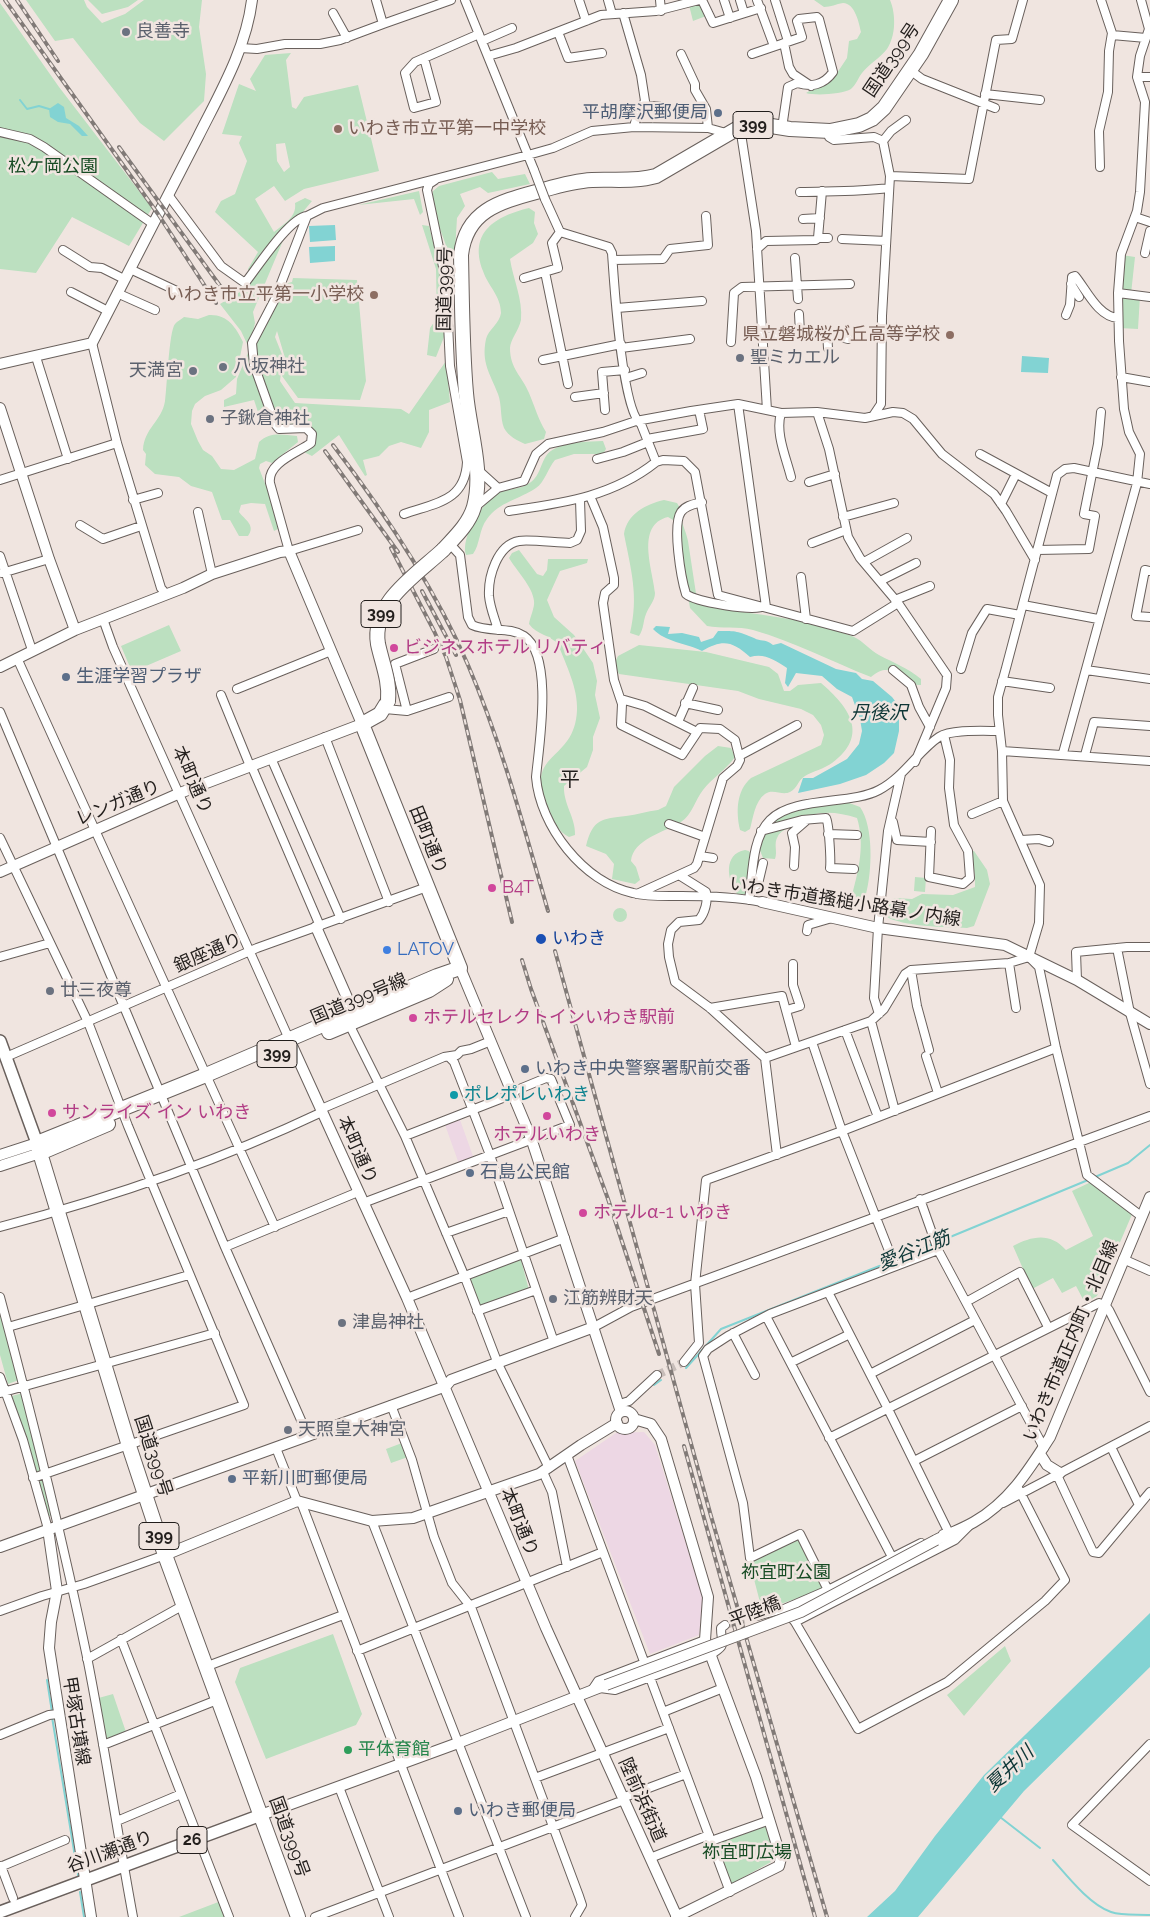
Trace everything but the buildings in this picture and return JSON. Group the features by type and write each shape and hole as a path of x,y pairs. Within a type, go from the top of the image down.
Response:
{"highway":[{"name":"国道399号","path":"387,705 389,687 377,637 380,615 393,596 446,546 466,522 473,509 473,476 466,393 461,255 465,236 473,222 486,210 499,202 570,182 644,179 656,176 726,134 740,128 765,125 828,131 859,125 872,119 884,108 910,70 949,1"},
{"path":"362,724 376,717 387,705"},
{"name":"田町通り","path":"362,724 460,968"},
{"name":"国道399号線","path":"38,1148 208,1079 351,1017 437,976 460,968"},
{"name":"国道399号","path":"38,1148 129,1446 182,1606 298,1917"}],"main road":[{"path":"0,1041 38,1148"},
{"name":"谷川瀬通り","path":"0,1912 261,1815"}],"street":[{"path":"166,594 161,588 133,500 92,343 169,196 240,48 247,30 252,0"},
{"path":"376,0 383,24"},
{"path":"240,48 257,49 285,44 320,44 347,38 451,0"},
{"path":"465,0 560,232 609,247 613,260 621,346 630,406 636,421 641,424 656,462"},
{"path":"579,0 586,21"},
{"path":"608,0 612,14"},
{"path":"660,0 661,11"},
{"path":"488,56 598,16 661,11 700,0 713,23 744,13 759,2 774,46"},
{"path":"724,0 730,18"},
{"path":"740,0 744,13"},
{"path":"775,0 786,42 789,67 793,74 810,86"},
{"path":"890,176 969,179 996,40 1012,39 1022,0"},
{"path":"1100,167 1099,131 1108,92 1109,51 1112,35 1101,0"},
{"path":"1063,753 1098,619 1137,483 1140,454 1127,424 1121,377 1118,292 1121,254 1135,217 1140,192 1145,112 1144,96 1138,77 1140,56 1149,26 1141,0"},
{"path":"333,13 347,38"},
{"path":"623,13 641,75 644,106 637,114 634,127"},
{"path":"752,54 802,37 798,20 818,18 833,71 829,77 810,86 796,82 788,87 782,128"},
{"path":"424,58 436,102 414,108 405,73 409,66 424,58 512,28"},
{"path":"558,32 568,58 602,53"},
{"path":"1112,35 1146,38"},
{"path":"681,54 695,84 695,90 706,109 708,128"},
{"path":"910,70 929,82 985,98 1040,100"},
{"path":"1138,77 1150,77"},
{"path":"985,98 995,108"},
{"path":"644,106 661,106"},
{"path":"883,141 895,127 906,120"},
{"path":"169,196 221,266 245,283 289,227 303,216 323,208 553,148 592,131 634,127 708,128 726,134"},
{"path":"740,128 757,249 767,410"},
{"path":"828,131 829,137 834,140 845,141 874,137 883,141"},
{"path":"0,132 30,139 44,147 153,224"},
{"path":"873,416 881,404 882,316 890,176 883,141"},
{"path":"437,179 429,184 427,190 446,281 450,366 467,462 473,476 498,488"},
{"path":"800,192 862,192 888,188"},
{"path":"818,238 822,191"},
{"path":"307,216 275,299 252,343 252,350 254,365 275,424 284,429 306,428 312,434 311,443 274,466 270,473 270,483 289,551 362,724"},
{"path":"613,260 663,259 670,249 708,245 706,216"},
{"path":"1135,217 1150,222"},
{"path":"803,219 820,218"},
{"path":"1145,253 1150,231"},
{"path":"524,278 558,268 552,243 560,232"},
{"path":"757,249 766,241 828,238"},
{"path":"842,239 886,240"},
{"path":"63,250 90,267 102,268 124,279"},
{"path":"795,258 798,299"},
{"path":"130,269 176,291"},
{"path":"545,272 568,384"},
{"path":"1066,315 1070,305 1072,277 1076,276 1084,291 1106,314 1118,318"},
{"path":"731,342 734,293 742,287 850,284"},
{"path":"1071,284 1079,297"},
{"path":"71,292 108,311"},
{"path":"1118,292 1150,297"},
{"path":"117,293 155,310"},
{"path":"617,308 702,301"},
{"path":"799,314 800,333"},
{"path":"762,337 800,333 827,333 848,339"},
{"path":"827,333 828,348"},
{"path":"543,360 621,346 690,339"},
{"path":"0,364 92,343"},
{"path":"36,356 68,458"},
{"path":"605,410 602,372 642,373"},
{"path":"1121,377 1150,382"},
{"path":"575,397 604,393"},
{"path":"738,404 765,606"},
{"path":"473,509 498,488 524,481 536,454 548,444 603,432 636,421 738,404 781,413 817,412 865,418 893,412 909,415 942,454 994,494 1034,560"},
{"path":"0,408 49,559 75,630"},
{"path":"597,459 624,452 647,440 703,429 700,410"},
{"path":"817,412 835,474 846,530 864,562 896,601 942,665 947,675 946,688 915,762"},
{"path":"1037,550 1089,549 1095,516 1084,514 1093,476 1091,472 1098,444 1101,412"},
{"path":"781,413 778,422 791,477"},
{"path":"0,480 117,443"},
{"path":"980,454 1052,494"},
{"path":"509,511 580,500 638,477 656,462 663,460 684,461 692,467 698,478 718,595 853,631 896,601 930,586"},
{"path":"1029,957 1039,923 1040,885 1003,801 998,697 1002,681 1057,475 1065,469 1074,468 1137,483 1150,484"},
{"path":"809,482 835,474"},
{"path":"1001,504 1016,474"},
{"path":"404,514 449,498 473,476"},
{"path":"133,500 158,493"},
{"path":"590,496 604,527 614,578 614,585 605,593 603,603 614,680 623,710 620,724 682,755 700,728 720,729 735,740 739,756 737,766 723,778 700,856 694,868 637,894"},
{"path":"498,630 489,597 490,584 497,558 509,546 519,541 570,543 577,540 580,531 580,500"},
{"path":"702,502 685,507 680,513 678,522 678,546 686,594 704,602 748,609 765,606"},
{"path":"844,518 894,503"},
{"path":"198,512 212,574"},
{"path":"80,525 103,539 141,526"},
{"path":"0,667 75,630 212,574 358,530"},
{"path":"812,543 846,530"},
{"path":"864,562 907,538"},
{"name":"いわき市道搔槌小路幕ノ内線","path":"446,546 460,555 468,617 472,625 487,631 513,632 524,636 532,645 543,682 536,777 537,792 546,818 575,859 609,882 637,894 749,900 878,928 995,943 1077,980 1150,1024"},
{"path":"0,556 2,573 32,650"},
{"path":"2,573 49,559"},
{"path":"880,581 916,563"},
{"path":"1150,571 1145,570 1136,616 1150,617"},
{"path":"801,578 806,620"},
{"path":"1023,605 1098,619"},
{"path":"961,669 972,633 987,609 1020,615"},
{"name":"本町通り","path":"103,618 113,647 358,1192 408,1298 527,1584 578,1696"},
{"path":"407,711 395,664 434,649"},
{"path":"237,689 330,651"},
{"path":"17,658 274,1227"},
{"path":"893,670 911,686 919,707 930,727"},
{"path":"1086,670 1150,679"},
{"path":"1002,681 1050,688"},
{"path":"678,722 693,688"},
{"path":"221,695 349,1002 352,1030 405,1136 464,1275 498,1364 546,1470 567,1567"},
{"path":"387,705 407,711 449,697"},
{"path":"621,699 645,706 697,732"},
{"path":"685,703 718,710"},
{"path":"0,712 225,1247 308,1436"},
{"path":"1085,755 1094,722 1150,726"},
{"name":"レンガ通り","path":"0,872 180,793 362,724"},
{"path":"739,756 797,726"},
{"path":"749,900 761,831 770,820 782,813 822,802 880,790 915,762 940,736 999,730"},
{"path":"931,831 929,878 963,884 970,878 968,852 954,825 950,788 950,760 944,735"},
{"path":"325,737 389,902"},
{"path":"1002,751 1063,753 1150,761"},
{"path":"271,758 341,919"},
{"path":"879,1014 874,998 878,928 891,816 901,774"},
{"path":"972,814 1003,801"},
{"path":"891,816 897,840 931,842"},
{"path":"761,831 807,820 826,818 830,868 854,869"},
{"path":"794,866 795,847 792,833 807,820"},
{"path":"669,824 706,837"},
{"path":"828,834 857,835"},
{"path":"0,838 88,1022 151,1182 244,1404 129,1446 33,1478"},
{"path":"1020,840 1039,839 1049,842"},
{"path":"700,856 713,858"},
{"path":"750,890 758,884 763,863"},
{"path":"679,875 706,892 707,897 702,916 694,921 679,922 671,930 668,944 671,970 676,982 710,1008 765,1058 777,1155"},
{"name":"銀座通り","path":"6,1057 250,951 426,887"},
{"path":"806,931 808,925 834,917"},
{"path":"0,957 50,943"},
{"path":"1077,980 1076,952 1150,947"},
{"path":"1117,948 1130,1013 1150,1084"},
{"path":"765,1058 871,1022 879,1014 905,974 911,970 1009,963 1029,957"},
{"path":"1029,957 1039,967 1056,1048 1087,1175 1141,1216"},
{"path":"1009,963 1016,1008"},
{"path":"787,1010 800,1006 793,985 793,964"},
{"path":"460,968 531,1138 621,1408 629,1412 634,1419 651,1424 662,1439 708,1597 705,1640 770,1820 781,1858 779,1866 730,1892 676,1917"},
{"path":"911,970 927,1053 938,1093"},
{"path":"710,1008 782,996 796,1047"},
{"path":"871,1022 895,1111"},
{"path":"845,1030 878,1117"},
{"path":"0,1227 59,1212 68,1206 151,1182 239,1149 380,1083 444,1057 457,1055 461,1051 491,1041"},
{"path":"812,1042 842,1131 893,1262"},
{"path":"828,1590 800,1534 750,1558 744,1503 703,1356 694,1284 706,1180 842,1131 1056,1048"},
{"path":"449,1057 454,1062 490,1154 554,1342"},
{"path":"363,1203 531,1138 570,1125 551,1079 546,1078 405,1136"},
{"path":"0,1546 446,1386 449,1381 594,1327 631,1307 1078,1140 1150,1116"},
{"path":"0,1155 38,1148"},
{"path":"0,1166 38,1148"},
{"path":"225,1247 358,1192"},
{"name":"いわき市道正内町・北目線","path":"936,1540 973,1523 1019,1490 1050,1437 1150,1197"},
{"path":"920,1199 936,1245 993,1355 1022,1406 1047,1465 1058,1474 1093,1552 1099,1553 1150,1492"},
{"path":"446,1233 509,1211"},
{"path":"408,1298 565,1238"},
{"path":"684,1362 703,1346 767,1318 770,1314 828,1292 893,1262 936,1245"},
{"path":"1123,1259 1150,1271"},
{"path":"966,1302 1020,1272 1048,1327"},
{"path":"8,1327 189,1275"},
{"path":"477,1311 536,1290"},
{"path":"756,1616 784,1609 828,1590 938,1534 948,1533 914,1461 848,1335 828,1292"},
{"path":"0,1297 45,1474 53,1527"},
{"path":"829,1438 1098,1303 1105,1305 1150,1392"},
{"path":"767,1318 792,1362 829,1438 892,1557"},
{"path":"870,1374 975,1320"},
{"path":"2,1393 215,1332"},
{"path":"733,1333 755,1376"},
{"path":"792,1362 848,1335"},
{"path":"634,1419 633,1425 629,1429 620,1428 616,1418 621,1408 658,1375"},
{"path":"0,1377 2,1393 23,1440 33,1478 53,1527 72,1587 103,1744 133,1917"},
{"path":"391,1405 428,1513 434,1537 452,1583 471,1607 582,1905 575,1917"},
{"path":"914,1461 1022,1406"},
{"path":"0,1611 165,1555 299,1501 372,1520 404,1520 428,1513 546,1470 617,1423"},
{"path":"784,1609 795,1622 858,1729 947,1682 1045,1601 1065,1580 1019,1490 1058,1474 1150,1426"},
{"path":"1111,1446 1140,1505"},
{"path":"276,1448 299,1501 459,1917"},
{"path":"567,1455 730,1892"},
{"path":"372,1520 526,1917"},
{"path":"795,1622 955,1540 973,1523"},
{"name":"甲塚古墳線","path":"53,1527 57,1591 51,1622 49,1648 91,1917"},
{"name":"平陸橋","path":"599,1688 800,1612 936,1540"},
{"path":"357,1651 471,1607 603,1552"},
{"path":"87,1659 182,1606"},
{"path":"205,1667 343,1615"},
{"path":"261,1815 458,1743 599,1688 615,1690 710,1655 722,1648 721,1628 725,1625"},
{"path":"121,1639 229,1917"},
{"path":"599,1688 598,1681 705,1640"},
{"path":"663,1712 723,1688"},
{"name":"陸前浜街道","path":"578,1696 676,1917"},
{"path":"103,1744 154,1726 217,1700"},
{"path":"0,1735 49,1715 58,1714"},
{"path":"535,1778 669,1728"},
{"path":"1150,1744 1072,1826 1150,1881"},
{"path":"315,1917 499,1848 686,1774"},
{"path":"339,1787 389,1917"},
{"path":"117,1820 181,1794"},
{"path":"650,1858 770,1820"},
{"path":"14,1898 1,1866 65,1840"}],"shaded area":[{"path":"459,1117 474,1159 459,1164 444,1122"},
{"path":"644,1432 655,1445 703,1598 699,1635 650,1654 575,1461 616,1433"}],"green space":[{"path":"26,0 84,0 87,7 102,23 125,14 144,0 202,0 199,27 206,74 204,101 164,141 140,123 73,38 55,41"},
{"path":"88,0 138,0 128,7 102,14"},
{"path":"814,0 890,0 894,25 890,44 862,73 853,87 847,91 823,94 806,93 835,76 847,58 849,41 857,39 861,32 856,14 851,6 843,3 824,7"},
{"path":"698,2 702,4 706,16 693,21 689,5"},
{"name":"松ケ岡公園","path":"0,3 59,87 152,208 129,246 72,217 36,273 0,269"},
{"path":"291,53 286,60 292,107 296,109 304,97 358,85 379,171 304,189 285,201 274,186 255,199 274,232 292,216 295,203 305,198 312,201 287,231 253,312 255,323 249,348 241,331 220,304 248,287 248,269 258,252 215,212 221,201 235,194 247,161 239,143 242,136 222,134 239,84 256,91 250,79 265,55","holes":["285,143 290,167 284,172 277,161 276,144"]},
{"path":"492,172 498,179 525,174 530,184 488,193 480,187 460,194 465,206 457,218 455,251 449,255 434,207 433,191 439,186"},
{"path":"419,191 423,212 420,215 414,199 358,205"},
{"path":"529,208 535,212 534,223 538,234 533,243 510,259 519,297 521,320 510,348 514,367 526,387 546,432 544,439 525,444 516,440 504,428 499,398 485,361 486,339 499,320 501,313 497,296 483,271 479,257 479,246 482,236 496,221 517,211"},
{"path":"422,225 429,226 441,273 444,337 436,357 427,355 430,328 437,318 436,269"},
{"path":"1122,255 1135,257 1131,294 1118,292"},
{"path":"293,278 357,280 366,381 360,400 298,398 282,376 285,358 277,331 275,337 283,357 280,381 295,403 401,409 409,414 446,361 450,402 429,410 429,432 421,448 401,442 389,446 379,456 363,460 367,475 365,476 339,435 312,456 304,452 314,437 302,427 294,430 262,424 254,400 224,407 224,400 236,394 237,379 276,286 292,282"},
{"path":"1124,294 1140,296 1138,329 1119,328 1119,298"},
{"path":"209,315 221,317 230,322 243,342 236,377 221,390 205,396 195,404 192,411 191,424 203,450 212,456 221,469 234,470 255,459 259,442 268,436 277,434 297,436 298,442 272,463 266,461 260,464 259,468 269,494 278,529 274,531 265,504 251,503 241,505 239,512 249,523 250,532 248,536 239,536 230,520 222,520 212,492 191,486 179,477 155,474 145,465 144,442 165,401 173,329 176,323 184,317 198,319"},
{"path":"603,441 606,449 603,454 574,454 555,460 544,479 536,488 492,513 482,527 473,554 466,555 466,539 474,521 492,497 498,493 531,482 538,474 546,456 554,449 572,443"},
{"path":"664,500 677,503 680,508 688,541 697,600 704,606 780,617 836,630 854,637 879,655 911,672 921,679 921,685 908,682 892,671 886,670 871,677 798,646 753,630 707,626 690,608 677,528 673,520 668,517 658,522 652,529 649,538 648,549 655,593 654,599 646,614 639,636 630,633 633,620 634,595 624,534 629,521 638,511"},
{"path":"519,550 537,574 543,576 547,570 548,559 588,559 587,563 560,571 547,600 554,617 574,635 593,663 597,681 595,695 600,718 593,737 593,750 587,767 564,786 565,799 575,829 575,835 569,837 559,829 549,810 542,791 541,777 545,766 568,740 574,727 577,710 576,693 558,644 532,628 529,624 534,606 533,596 531,590 509,558 512,553"},
{"path":"169,625 181,651 132,672 121,646"},
{"path":"639,645 706,652 769,667 778,674 784,691 790,691 798,685 821,683 847,711 853,732 850,742 844,753 826,767 805,776 792,791 787,793 768,792 765,794 757,805 750,829 745,832 740,830 738,802 746,783 751,778 821,745 824,735 821,725 813,715 801,709 759,699 738,691 619,674 614,664 618,656"},
{"path":"718,746 731,748 735,757 703,790 685,819 651,837 637,847 631,861 636,867 640,880 635,884 612,879 614,864 606,854 586,846 595,825 605,819 658,810 666,806 674,787 705,756"},
{"path":"844,801 860,807 865,816 870,838 870,874 866,894 859,899 852,895 859,866 861,847 857,818 830,813 813,814 797,821 779,835 776,842 775,859 763,858 759,848 766,828 774,820 803,809"},
{"path":"749,851 752,856 745,894 737,894 729,875 730,862 738,852"},
{"path":"974,851 987,870 990,884 974,926 967,928 925,926 893,920 885,916 887,901 896,898 912,899 922,894 953,895 975,887 975,875 970,852"},
{"path":"915,877 926,878 925,892 914,891"},
{"path":"620,908 625,910 627,915 625,920 620,922 615,920 613,915 615,910"},
{"path":"1091,1182 1133,1212 1097,1296 1085,1303 1076,1286 1062,1293 1053,1278 1032,1289 1013,1246 1034,1238 1047,1238 1054,1240 1066,1250 1093,1236 1072,1191"},
{"path":"518,1259 521,1260 529,1290 481,1307 470,1279 471,1276"},
{"path":"0,1311 19,1380 8,1384 0,1355"},
{"path":"23,1393 42,1471 37,1473 12,1396"},
{"path":"402,1443 408,1457 391,1463 386,1449"},
{"path":"43,1480 52,1516 49,1516 39,1481"},
{"name":"祢宜町公園","path":"792,1539 802,1541 826,1589 762,1610 749,1560"},
{"path":"333,1634 362,1714 356,1725 266,1759 235,1682 240,1668"},
{"path":"1005,1646 1011,1661 964,1716 947,1695"},
{"path":"113,1694 127,1735 104,1744 95,1699"},
{"name":"祢宜町広場","path":"765,1824 774,1856 771,1862 731,1884 716,1843"},
{"path":"221,1901 228,1917 179,1917"}],"water":[{"path":"58,103 64,107 66,118 79,126 88,136 82,136 70,124 58,122 50,117 49,109"},
{"path":"335,225 336,240 310,242 309,226"},
{"path":"335,246 335,261 310,263 309,247"},
{"path":"1022,356 1049,358 1048,373 1021,372"},
{"name":"丹後沢","path":"656,626 670,627 668,634 682,633 699,637 701,642 713,638 718,631 733,631 773,645 781,643 836,669 856,673 862,679 873,681 892,697 899,706 899,731 894,753 884,763 866,775 840,784 798,793 803,778 813,778 847,759 859,744 862,731 852,697 837,689 822,676 796,673 788,687 785,683 787,668 774,660 760,656 750,657 732,645 722,643 702,651 663,637 653,629"},
{"name":"夏井川","path":"1150,1613 1150,1667 1024,1791 918,1917 867,1917 895,1891 935,1836 984,1775"}],"waterway":[{"path":"20,100 27,109 39,106 49,109"},
{"name":"愛谷江筋","path":"1095,1177 1128,1163 1150,1145"},
{"name":"愛谷江筋","path":"938,1242 1088,1180"},
{"name":"愛谷江筋","path":"896,1260 933,1244"},
{"name":"愛谷江筋","path":"686,1368 721,1329 892,1261"},
{"path":"654,1385 661,1380"},
{"path":"47,1680 52,1712"},
{"path":"52,1717 78,1875"},
{"path":"1000,1817 1040,1848"},
{"path":"1053,1860 1087,1897 1103,1908 1120,1914 1150,1915"},
{"path":"80,1892 84,1917"}],"tunnel":[{"path":"657,1375 684,1362"},
{"path":"725,1625 757,1616"}],"railway":[{"path":"5,0 158,214 216,303"},
{"path":"17,0 58,61"},
{"path":"119,147 226,294"},
{"path":"333,445 390,524 424,579 455,636 480,695 502,756 548,911"},
{"path":"325,451 398,552"},
{"path":"391,548 446,657 460,700 512,922"},
{"path":"422,591 456,655"},
{"path":"555,951 711,1516 827,1917"},
{"path":"522,960 608,1199 659,1354"},
{"path":"684,1446 815,1917"}],"place":[{"name":"良善寺","path":"126,32"},
{"name":"平胡摩沢郵便局","path":"718,113"},
{"name":"いわき市立平第一中学校","path":"338,129"},
{"name":"いわき市立平第一小学校","path":"374,295"},
{"name":"県立磐城桜が丘高等学校","path":"950,335"},
{"name":"聖ミカエル","path":"740,358"},
{"name":"八坂神社","path":"223,367"},
{"name":"天満宮","path":"193,371"},
{"name":"子鍬倉神社","path":"210,419"},
{"name":"ビジネスホテル リバティ","path":"394,648"},
{"name":"生涯学習プラザ","path":"66,677"},
{"name":"B4T","path":"492,888"},
{"name":"いわき","path":"541,939"},
{"name":"LATOV","path":"387,950"},
{"name":"廿三夜尊","path":"50,991"},
{"name":"ホテルセレクトインいわき駅前","path":"413,1018"},
{"name":"いわき中央警察署駅前交番","path":"525,1069"},
{"name":"ポレポレいわき","path":"454,1095"},
{"name":"サンライズ イン いわき","path":"52,1113"},
{"name":"ホテルいわき","path":"547,1116"},
{"name":"石島公民館","path":"470,1173"},
{"name":"ホテルα-1 いわき","path":"583,1213"},
{"name":"江筋辨財天","path":"553,1299"},
{"name":"津島神社","path":"342,1323"},
{"name":"天照皇大神宮","path":"288,1430"},
{"name":"平新川町郵便局","path":"232,1479"},
{"name":"平体育館","path":"348,1750"},
{"name":"いわき郵便局","path":"458,1811"}],"district":[{"name":"平","path":"570,780"}]}
